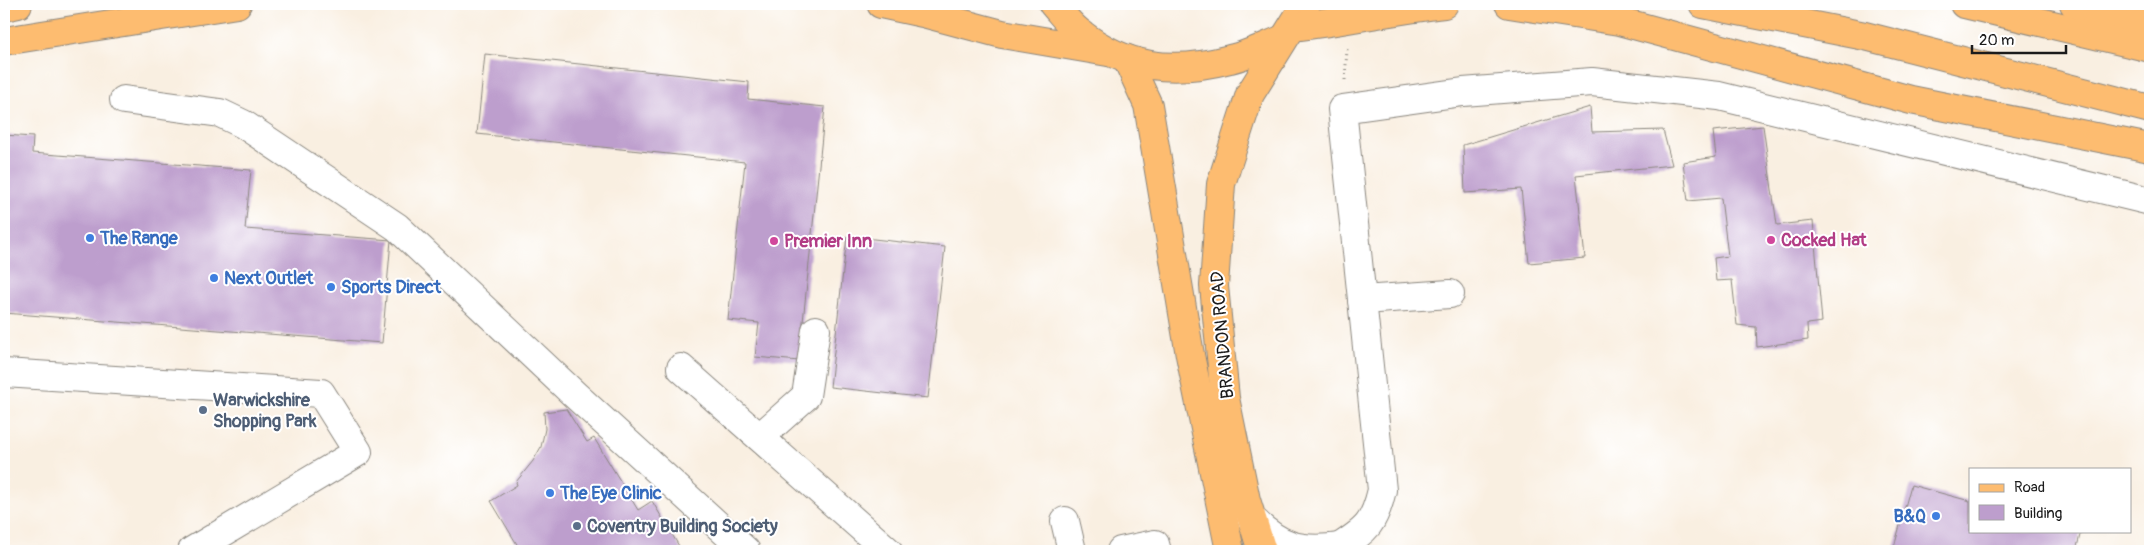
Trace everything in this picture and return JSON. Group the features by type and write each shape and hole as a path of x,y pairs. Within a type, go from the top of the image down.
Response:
{"main road":[{"path":"4,6 18,4"},
{"path":"4,41 237,4"},
{"path":"881,4 1002,34 1117,56 1139,64 1191,67 1231,59 1288,33 1398,9 1444,4"},
{"path":"1053,4 1078,31 1117,56"},
{"name":"BRANDON ROAD","path":"1262,551 1251,518 1226,398 1214,286 1221,184 1250,94 1306,4"},
{"path":"1510,4 1619,21 1911,100 2150,148"},
{"path":"1702,4 1865,36 2150,109"},
{"path":"1964,4 2150,48"},
{"path":"2074,4 2150,22"},
{"name":"BRANDON ROAD","path":"1117,56 1148,105 1190,355 1230,551"}],"lane":[{"path":"1251,518 1266,533 1290,546 1316,550 1338,549 1362,534 1377,512 1382,490 1342,109 1462,92 1592,82 1690,92 1720,96 2150,200"},
{"path":"124,100 220,113 235,120 398,227 567,388 746,551"},
{"path":"1362,300 1450,294"},
{"path":"760,437 806,396 816,330"},
{"path":"682,368 888,551"},
{"path":"4,372 321,393 358,452 192,551"},
{"path":"1065,521 1072,551"},
{"path":"1121,551 1155,544 1157,551"}],"path":[{"path":"1342,109 1350,20"}],"building":[{"name":"Premier Inn","path":"485,54 749,82 748,99 825,107 799,361 755,357 759,323 728,320 745,162 477,134"},
{"path":"1590,107 1592,132 1663,130 1672,165 1576,175 1585,258 1529,263 1521,189 1465,193 1463,145"},
{"name":"Cocked Hat","path":"1763,126 1777,225 1813,221 1822,322 1807,324 1808,340 1757,347 1756,327 1737,325 1732,280 1716,281 1714,258 1728,256 1721,198 1688,201 1683,162 1716,157 1713,131"},
{"path":"4,135 33,137 32,153 251,170 245,229 391,240 382,343 4,313"},
{"path":"847,236 945,247 928,398 830,387"},
{"path":"566,409 587,442 594,438 638,510 652,501 682,551 521,551 491,501 517,485 516,482 533,461 541,447 545,429 544,412"},
{"name":"B&Q","path":"1911,485 1969,501 1969,532 2081,532 2076,551 1893,551"}],"place":[{"name":"The Range","path":"90,238"},
{"name":"Cocked Hat","path":"1771,240"},
{"name":"Premier Inn","path":"774,241"},
{"name":"Next Outlet","path":"214,278"},
{"name":"Sports Direct","path":"331,287"},
{"name":"Warwickshire Shopping Park","path":"203,410"},
{"name":"The Eye Clinic","path":"550,493"},
{"name":"B&Q","path":"1936,516"},
{"name":"Coventry Building Society","path":"577,526"}]}
